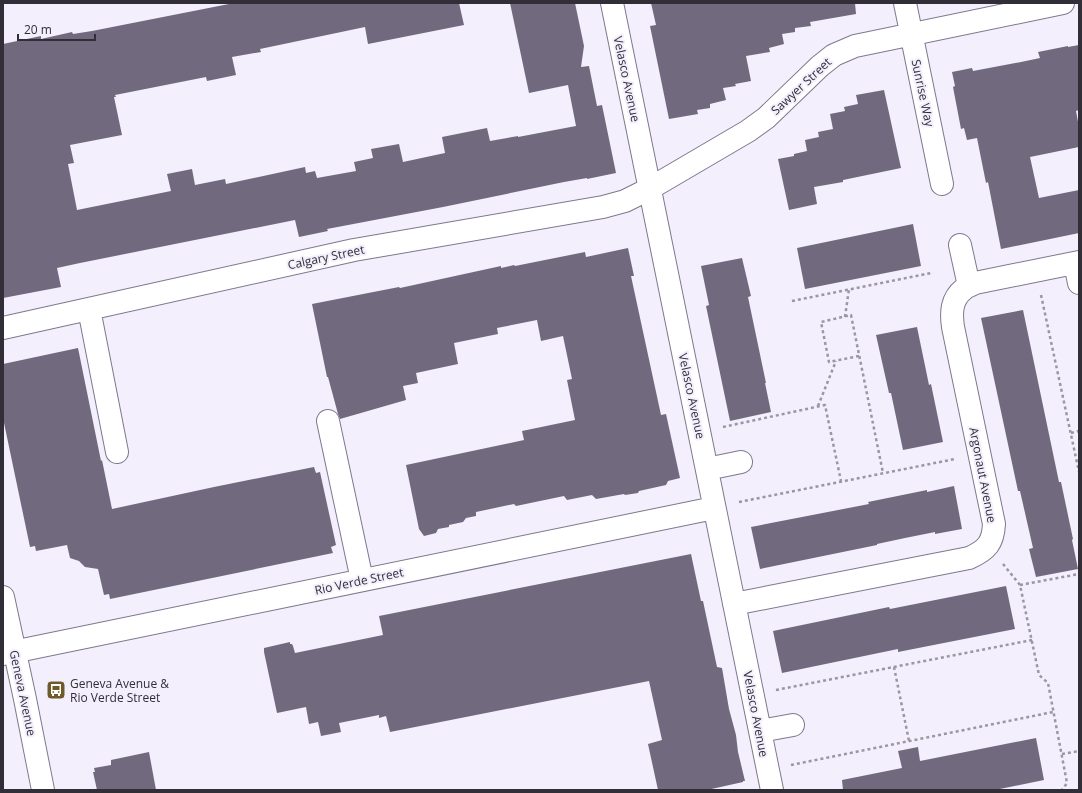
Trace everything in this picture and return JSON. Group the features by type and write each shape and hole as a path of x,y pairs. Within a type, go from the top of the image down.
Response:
{"street":[{"name":"Velasco Avenue","path":"612,3 769,780"},
{"name":"Sunrise Way","path":"905,3 942,184"},
{"name":"Sawyer Street","path":"649,189 748,131 766,118 820,66 834,55 855,46 1063,3"},
{"name":"Calgary Street","path":"3,328 354,250 603,207 625,200 649,189"},
{"path":"960,245 969,286"},
{"name":"Argonaut Avenue","path":"988,546 993,536 994,524 951,312 955,300 963,289 975,283 1036,271 1078,269"},
{"path":"89,309 117,452"},
{"path":"328,421 362,580"},
{"path":"707,469 741,462"},
{"name":"Rio Verde Street","path":"9,653 714,508"},
{"path":"734,604 970,558 980,553 988,546"},
{"name":"Geneva Avenue","path":"3,597 9,653 43,790"},
{"path":"760,731 793,725"}],"path":[{"path":"1036,271 1079,472"},
{"path":"792,301 931,273 933,274"},
{"path":"845,317 849,290"},
{"path":"859,356 828,362 821,322 851,315 883,473"},
{"path":"818,406 836,361"},
{"path":"699,432 825,405 841,481"},
{"path":"1071,433 1079,431"},
{"path":"714,508 742,501 979,454"},
{"path":"988,546 1020,585 1039,675 1048,683 1067,782 1062,790"},
{"path":"1020,585 1079,574"},
{"path":"752,695 1032,640"},
{"path":"894,667 909,741"},
{"path":"769,780 909,741 1053,712"},
{"path":"1062,754 1079,751"}],"building":[{"path":"234,3 459,3 464,25 368,44 365,27 260,49 261,52 232,57 236,75 207,81 206,77 115,95 116,97 114,97 122,135 70,145 74,163 68,164 77,210 171,191 167,174 192,169 195,185 225,179 226,184 305,167 306,173 315,171 317,178 356,171 354,162 373,158 371,149 399,144 403,162 445,153 442,137 487,128 490,141 576,126 568,85 529,93 510,3 575,3 584,46 581,67 589,66 597,106 602,105 616,173 327,229 328,231 299,237 295,220 80,263 57,268 61,287 3,298 3,44 41,36 41,39 72,32 73,34 92,31"},
{"path":"651,3 855,3 856,14 810,22 811,26 795,28 795,32 782,34 784,44 769,48 770,52 746,56 751,81 735,84 736,86 723,88 726,100 710,104 710,108 697,110 698,114 669,119 650,26 656,25"},
{"path":"1079,45 1079,110 1076,111 1079,127 1079,147 1030,157 1039,198 1079,190 1079,233 1001,249 988,182 986,183 977,138 967,140 964,128 961,129 953,87 955,86 952,72 972,68 973,71 1040,58 1038,52"},
{"path":"884,90 901,168 843,180 843,182 814,187 817,204 789,210 778,159 794,156 794,154 807,151 805,140 819,137 818,132 833,129 830,114 845,111 844,107 858,104 856,95"},
{"path":"913,224 921,266 805,289 797,248"},
{"path":"628,248 634,276 631,276 661,415 666,414 680,478 668,481 666,485 639,491 638,493 596,499 592,495 567,500 564,496 516,506 514,504 476,512 476,516 466,518 463,522 449,525 449,527 438,529 436,533 424,536 419,529 406,465 524,440 522,431 575,420 567,380 572,379 563,336 541,341 537,320 497,328 498,334 454,343 458,364 416,373 418,383 403,386 406,400 340,419 327,377 312,304 400,288 501,266 501,268 515,266 585,252 586,257"},
{"path":"742,258 751,296 748,297 771,412 730,421 706,306 709,305 701,266"},
{"path":"1023,310 1059,482 1061,482 1078,569 1036,577 1029,549 1033,548 1020,491 1018,491 981,318"},
{"path":"917,327 943,442 903,450 891,393 889,393 876,335"},
{"path":"78,348 112,509 314,467 316,473 320,472 336,545 331,547 333,553 110,599 109,594 104,595 98,569 85,567 79,561 70,558 67,545 36,551 35,546 30,547 3,418 3,364"},
{"path":"954,486 962,529 935,534 935,532 760,569 751,527 869,504 868,502 927,490 927,492"},
{"path":"691,554 717,667 722,668 729,709 745,781 743,782 707,790 658,790 648,744 662,740 649,681 390,732 386,716 379,718 379,715 339,723 341,732 321,736 318,722 309,724 306,707 277,713 264,648 290,642 295,653 383,635 379,616"},
{"path":"1006,586 1015,629 898,652 898,649 782,673 773,631 889,607 890,609"},
{"path":"1036,738 1044,780 995,790 843,790 842,780 902,768 898,751 918,747 920,761"},
{"path":"149,752 156,790 97,790 93,772 95,772 94,768 111,765 111,760"}],"place":[{"name":"Geneva Avenue & Rio Verde Street","path":"56,690"}]}
